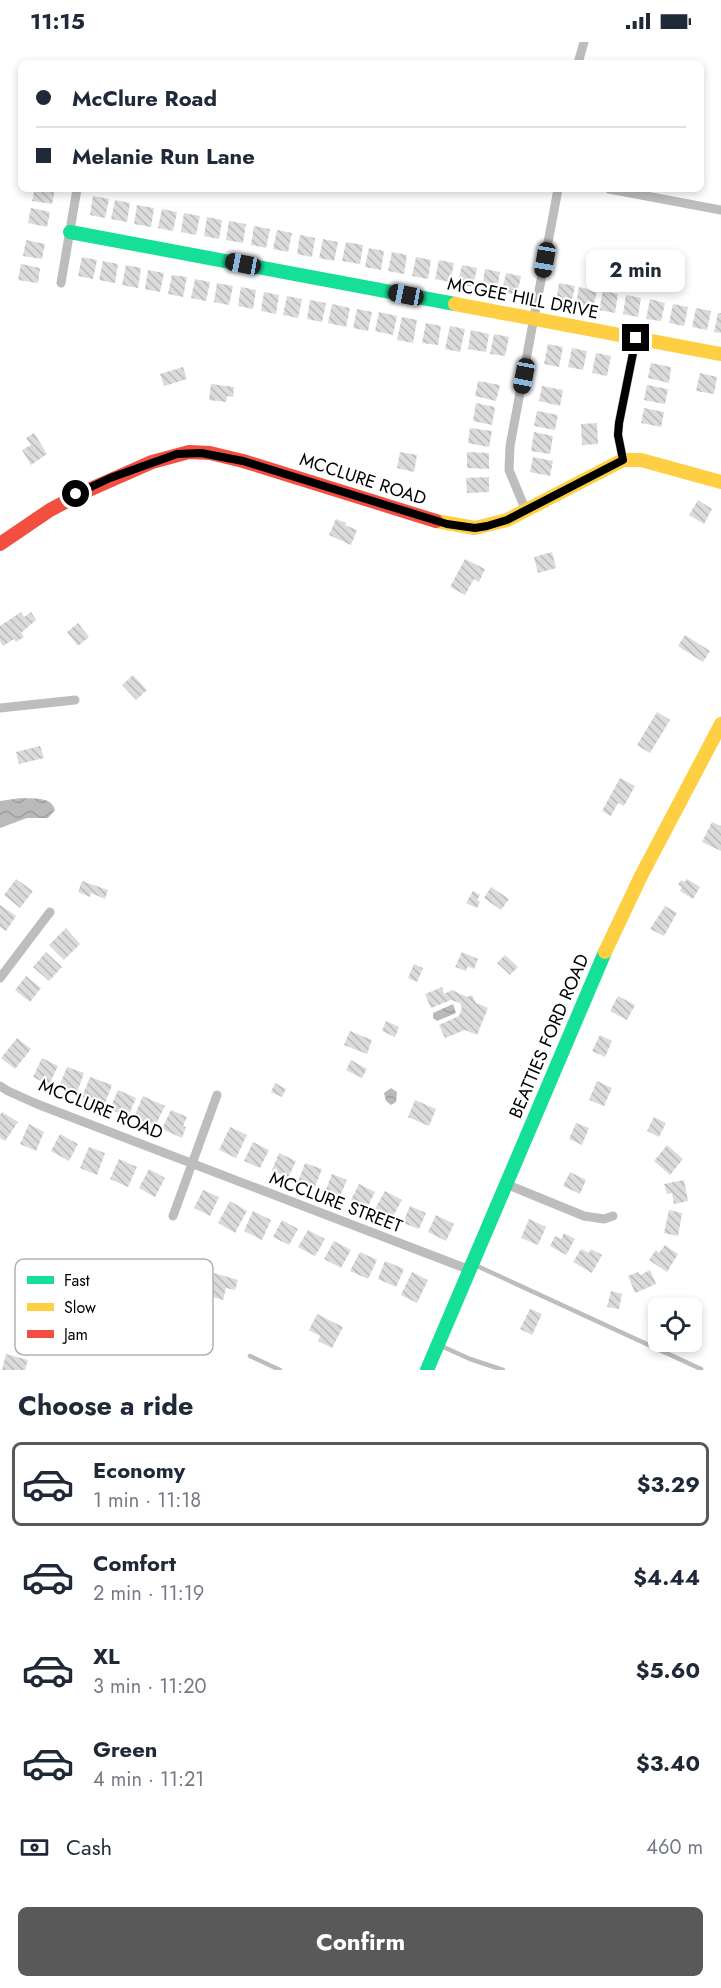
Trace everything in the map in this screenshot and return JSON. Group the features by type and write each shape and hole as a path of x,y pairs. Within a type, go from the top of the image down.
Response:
{"street":[{"path":"579,60 584,42"},
{"path":"61,283 77,192"},
{"path":"526,511 514,486 509,470 509,460 557,192"},
{"path":"625,192 721,210"},
{"name":"MCGEE HILL DRIVE","path":"70,232 721,354"},
{"path":"636,338 619,423 618,435 623,460 640,460 721,482"},
{"name":"MCCLURE ROAD","path":"0,544 54,506 76,494 144,465 190,452 219,455 243,461 447,524 465,527 487,526 507,520 623,460"},
{"path":"0,708 75,700"},
{"name":"BEATTIES FORD ROAD","path":"427,1370 607,947 646,866 721,724"},
{"path":"0,978 50,912"},
{"name":"MCCLURE ROAD","path":"0,1086 37,1104 191,1164"},
{"path":"173,1216 217,1095"},
{"name":"MCCLURE STREET","path":"191,1164 471,1267"},
{"path":"506,1184 584,1216 604,1219 613,1216"}],"lane":[{"path":"471,1267 701,1369"},
{"path":"438,1344 470,1359 503,1370"},
{"path":"250,1356 280,1370"}],"water":[{"path":"21,798 46,800 55,810 48,818 27,818 0,828 0,801"},
{"path":"453,1004 456,1013 437,1021 433,1018 433,1013"},
{"path":"391,1088 397,1092 396,1102 391,1105 386,1101 384,1093"}],"building":[{"path":"34,192 54,192 52,204 32,201"},
{"path":"93,196 109,199 105,218 90,215"},
{"path":"115,200 130,203 127,222 111,219"},
{"path":"137,205 154,208 151,227 134,224"},
{"path":"31,208 50,212 47,227 28,223"},
{"path":"162,209 177,212 173,231 158,228"},
{"path":"184,213 200,216 196,235 181,232"},
{"path":"207,217 222,220 219,239 204,236"},
{"path":"229,221 246,224 243,243 226,240"},
{"path":"254,226 270,229 266,248 251,245"},
{"path":"277,230 292,233 288,252 273,249"},
{"path":"300,235 315,238 312,257 297,254"},
{"path":"323,239 338,242 334,261 319,258"},
{"path":"26,240 45,244 42,259 23,256"},
{"path":"346,242 363,245 360,264 342,261"},
{"path":"369,248 384,251 381,270 365,267"},
{"path":"392,252 407,255 404,274 388,271"},
{"path":"82,257 97,260 93,279 78,276"},
{"path":"416,257 431,260 428,279 412,276"},
{"path":"439,260 454,263 450,282 435,279"},
{"path":"103,261 118,264 115,283 99,280"},
{"path":"21,264 40,268 38,283 18,280"},
{"path":"126,265 141,268 138,288 122,285"},
{"path":"462,265 477,268 473,287 458,284"},
{"path":"485,269 500,272 497,291 482,288"},
{"path":"148,270 164,273 160,292 145,289"},
{"path":"506,273 521,276 517,295 502,292"},
{"path":"172,275 187,277 183,297 168,294"},
{"path":"195,279 210,282 206,301 191,298"},
{"path":"217,283 233,286 229,305 214,302"},
{"path":"559,283 575,286 571,305 556,302"},
{"path":"241,287 256,290 253,309 238,306"},
{"path":"579,287 597,291 593,308 576,305"},
{"path":"603,291 618,294 615,313 599,310"},
{"path":"264,292 279,295 276,314 261,311"},
{"path":"626,295 641,298 638,317 623,314"},
{"path":"287,296 302,299 298,318 283,315"},
{"path":"650,299 665,303 661,321 646,319"},
{"path":"310,300 326,303 322,322 307,319"},
{"path":"332,304 350,308 346,327 328,323"},
{"path":"673,304 688,307 684,326 669,323"},
{"path":"696,308 711,311 707,330 692,327"},
{"path":"357,309 372,312 368,331 353,328"},
{"path":"379,312 397,316 393,335 375,331"},
{"path":"718,313 721,313 721,333 714,332"},
{"path":"402,317 417,320 413,343 397,340"},
{"path":"426,323 441,326 438,345 422,343"},
{"path":"450,326 465,329 460,352 445,349"},
{"path":"471,330 489,334 486,352 468,349"},
{"path":"494,334 509,337 505,356 490,354"},
{"path":"548,344 563,347 559,367 544,364"},
{"path":"572,348 587,351 583,370 568,367"},
{"path":"596,353 611,356 607,376 592,373"},
{"path":"651,363 671,367 669,383 648,378"},
{"path":"183,367 187,379 164,386 160,374"},
{"path":"700,373 717,377 714,394 696,391"},
{"path":"478,381 500,385 496,401 475,396"},
{"path":"211,384 234,387 233,397 227,396 226,402 209,400"},
{"path":"647,385 668,389 665,404 644,400"},
{"path":"542,386 563,390 560,406 539,401"},
{"path":"476,403 495,407 492,425 473,421"},
{"path":"644,408 664,412 661,427 641,423"},
{"path":"537,411 558,415 555,430 534,426"},
{"path":"597,423 598,444 582,445 581,424"},
{"path":"470,428 492,431 489,447 468,443"},
{"path":"534,432 553,436 550,454 531,451"},
{"path":"34,433 47,454 31,465 22,450 31,445 26,438"},
{"path":"400,452 417,455 414,472 397,468"},
{"path":"467,452 489,453 489,469 467,468"},
{"path":"533,457 553,461 550,476 530,472"},
{"path":"489,477 489,492 467,493 466,478"},
{"path":"698,500 712,509 704,524 689,515"},
{"path":"336,519 357,530 351,545 329,535"},
{"path":"552,552 556,568 538,573 534,557"},
{"path":"465,559 485,569 479,582 474,579 465,595 450,587"},
{"path":"21,612 24,617 31,612 36,620 21,633 24,637 16,642 14,639 3,646 0,641 0,626"},
{"path":"78,623 89,637 78,646 67,632"},
{"path":"685,635 710,651 703,662 678,646"},
{"path":"133,675 147,690 136,700 122,685"},
{"path":"657,712 670,720 650,753 637,745"},
{"path":"40,746 44,758 19,764 16,752"},
{"path":"620,778 635,786 624,806 618,803 611,816 602,811"},
{"path":"712,822 721,826 721,851 702,842"},
{"path":"16,879 33,891 20,908 4,895"},
{"path":"687,879 700,887 693,899 680,891 682,887 678,885 681,880 685,882"},
{"path":"82,881 108,890 105,899 91,893 90,897 78,892"},
{"path":"491,887 509,899 501,910 484,898"},
{"path":"473,891 480,895 477,908 466,903"},
{"path":"0,905 16,916 6,931 0,927"},
{"path":"665,906 677,913 664,936 650,929"},
{"path":"66,928 80,944 64,960 49,945"},
{"path":"46,952 62,967 49,981 33,967"},
{"path":"462,952 478,959 474,969 468,966 466,971 455,967"},
{"path":"505,955 518,967 510,975 497,963"},
{"path":"414,964 423,968 417,982 408,978"},
{"path":"26,976 41,988 30,1002 15,990"},
{"path":"442,987 444,994 452,990 467,997 472,995 476,1003 488,1008 477,1035 465,1030 445,1038 439,1025 459,1016 462,1008 460,1003 451,1000 431,1008 425,994"},
{"path":"618,996 635,1005 627,1020 610,1011"},
{"path":"386,1021 399,1027 395,1037 382,1031"},
{"path":"350,1031 372,1040 367,1054 344,1045"},
{"path":"600,1035 612,1041 605,1057 592,1051"},
{"path":"17,1038 31,1049 15,1069 1,1058"},
{"path":"42,1058 58,1066 49,1085 33,1077"},
{"path":"351,1060 367,1069 362,1078 346,1070"},
{"path":"67,1067 84,1073 76,1095 58,1089"},
{"path":"90,1077 112,1085 104,1106 82,1097"},
{"path":"597,1081 612,1088 604,1106 589,1100"},
{"path":"275,1083 286,1089 282,1097 271,1092"},
{"path":"118,1090 136,1098 128,1117 110,1109"},
{"path":"143,1096 165,1106 155,1126 134,1117"},
{"path":"415,1100 436,1109 429,1126 408,1117"},
{"path":"171,1110 187,1117 183,1126 186,1127 182,1138 162,1129"},
{"path":"2,1112 18,1122 5,1141 0,1138"},
{"path":"654,1117 666,1123 659,1137 647,1131"},
{"path":"576,1123 589,1128 582,1145 569,1139"},
{"path":"29,1124 44,1132 36,1151 20,1144"},
{"path":"230,1127 247,1135 236,1158 219,1150"},
{"path":"60,1134 78,1144 69,1161 51,1151"},
{"path":"253,1142 269,1150 260,1168 244,1161"},
{"path":"667,1145 683,1159 670,1175 654,1161"},
{"path":"89,1147 105,1153 97,1175 80,1168"},
{"path":"279,1153 296,1161 288,1178 272,1170"},
{"path":"119,1159 137,1167 128,1187 110,1179"},
{"path":"305,1163 322,1169 314,1189 298,1182"},
{"path":"149,1169 165,1178 155,1197 139,1188"},
{"path":"570,1172 586,1180 580,1194 563,1186"},
{"path":"332,1174 347,1180 339,1198 325,1192"},
{"path":"684,1180 688,1201 674,1204 672,1193 667,1194 664,1184"},
{"path":"359,1184 375,1192 367,1208 351,1200"},
{"path":"203,1190 219,1197 210,1216 194,1208"},
{"path":"385,1191 402,1200 392,1218 375,1209"},
{"path":"230,1201 247,1211 235,1233 218,1223"},
{"path":"410,1206 426,1213 419,1229 403,1223"},
{"path":"669,1210 682,1213 678,1236 664,1233"},
{"path":"253,1211 271,1220 262,1240 244,1231"},
{"path":"436,1215 454,1224 446,1241 428,1232"},
{"path":"529,1219 546,1227 538,1245 521,1238"},
{"path":"282,1220 298,1229 289,1245 273,1237"},
{"path":"308,1230 325,1239 315,1256 298,1247"},
{"path":"564,1233 575,1239 566,1255 550,1246 555,1236 561,1239"},
{"path":"334,1241 351,1250 341,1268 324,1259"},
{"path":"665,1245 678,1254 667,1272 649,1260 656,1250 659,1253"},
{"path":"581,1249 589,1253 591,1249 602,1255 592,1273 573,1262"},
{"path":"360,1252 377,1260 368,1279 350,1271"},
{"path":"385,1261 404,1269 396,1287 378,1279"},
{"path":"650,1270 656,1284 635,1293 628,1276 638,1272 640,1275"},
{"path":"412,1272 428,1280 417,1303 401,1295"},
{"path":"214,1273 238,1280 235,1290 226,1288 223,1300 213,1297"},
{"path":"611,1291 622,1294 619,1309 607,1307"},
{"path":"530,1309 542,1314 532,1335 520,1329"},
{"path":"317,1314 343,1327 332,1348 318,1341 320,1336 309,1330"},
{"path":"6,1354 28,1360 25,1370 2,1370"}],"traffic: fast":[{"path":"70,232 455,304"},
{"path":"427,1370 605,952"}],"traffic: slow":[{"path":"455,304 721,354"},
{"path":"436,521 475,528 507,520 623,460 641,460 721,482"},
{"path":"605,952 641,876 721,724"}],"traffic: jam":[{"path":"0,544 50,510 84,492 152,462 189,452 210,453 243,461 436,521"}],"route":[{"path":"76,494 144,465 190,452 219,455 243,461 447,524 475,528 487,526 512,518 623,460 618,435 619,423 636,338"}]}
